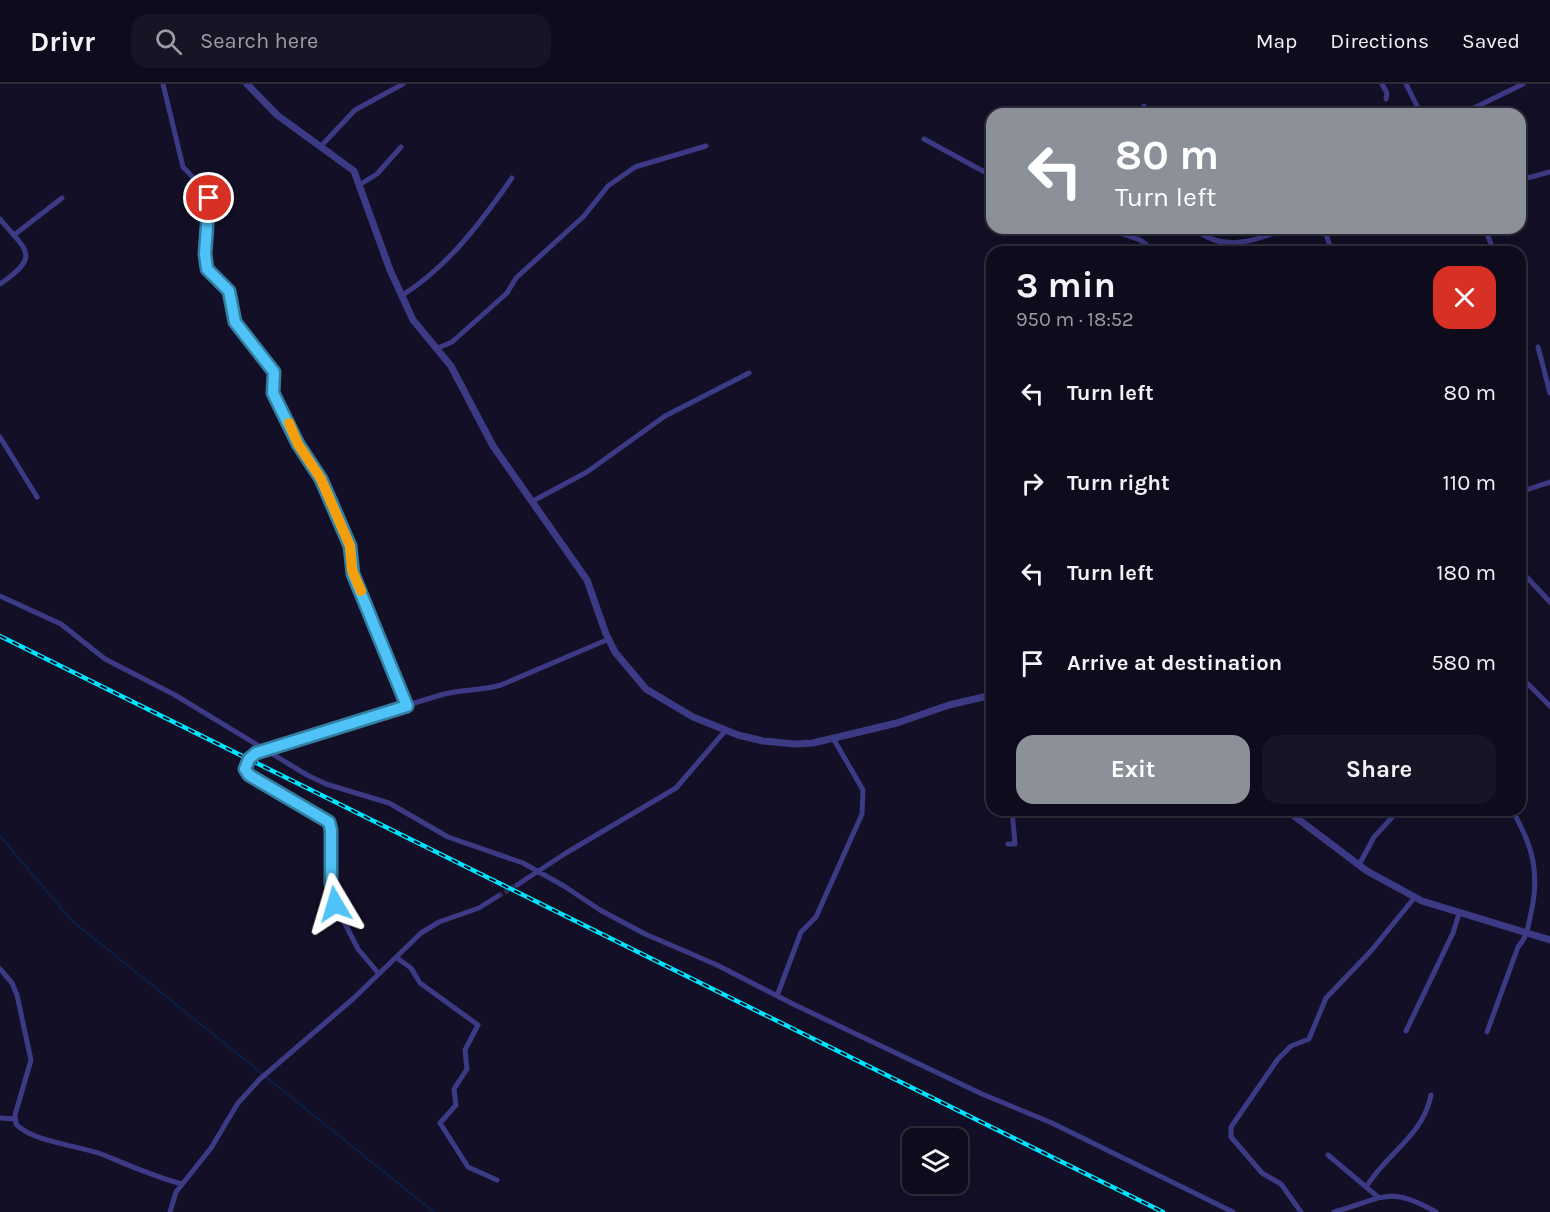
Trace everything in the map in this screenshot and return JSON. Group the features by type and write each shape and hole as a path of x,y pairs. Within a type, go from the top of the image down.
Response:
{"street":[{"path":"163,84 183,167 207,192 209,198 205,254 207,269 229,291 235,322 274,372 273,393 298,444 321,479 350,546 353,574 407,706"},
{"path":"247,84 277,115 322,145 354,171 361,184 379,243 413,320 438,348 465,391 493,446 587,580 609,639 628,670 646,689 693,717 726,730 780,743 813,743 897,723 949,705 986,696"},
{"path":"322,145 355,110 403,84"},
{"path":"1382,84 1387,93 1386,99"},
{"path":"1407,84 1418,108"},
{"path":"1474,108 1523,84"},
{"path":"924,139 986,173"},
{"path":"438,348 452,342 507,293 516,278 584,216 608,186 635,167 706,146"},
{"path":"361,184 377,174 401,147"},
{"path":"1526,178 1550,172"},
{"path":"401,296 421,285 438,268 484,217 512,178"},
{"path":"14,235 62,198"},
{"path":"0,219 26,251 25,263 0,284"},
{"path":"1123,234 1140,240 1148,246"},
{"path":"1204,234 1222,244 1245,242 1271,234"},
{"path":"1538,346 1550,393"},
{"path":"533,501 587,472 665,416 749,373"},
{"path":"0,437 37,497"},
{"path":"1526,490 1550,482"},
{"path":"1526,576 1550,602"},
{"path":"0,596 62,624 105,659 176,695 264,750 326,784 389,803 448,837 539,871 600,910 982,1094 1052,1123 1233,1212"},
{"path":"379,974 358,949 335,904 331,883 329,822 246,771 251,756 453,692 487,689 501,685 609,639"},
{"path":"1526,682 1550,706"},
{"path":"517,885 676,788 726,730"},
{"path":"777,996 801,932 816,917 862,814 863,790 832,738"},
{"path":"1008,844 1015,844 1013,816"},
{"path":"1294,816 1359,865 1415,897 1459,914 1550,940"},
{"path":"1359,865 1374,837 1393,816"},
{"path":"1487,1032 1518,947 1527,933 1537,873 1528,844 1515,816"},
{"path":"170,1212 176,1192 214,1143 245,1095 397,958 421,933 439,922 479,908 498,896"},
{"path":"1302,1212 1281,1184 1262,1173 1231,1137 1231,1127 1278,1059 1291,1046 1309,1039 1326,998 1371,951 1415,897"},
{"path":"1406,1031 1453,933 1459,914"},
{"path":"397,958 411,969 420,983 478,1025 465,1050 467,1069 454,1089 456,1105 440,1123 468,1167 497,1180"},
{"path":"0,969 12,983 17,995 31,1060 15,1119 19,1127 53,1141 103,1155 132,1169 183,1184"},
{"path":"1367,1186 1377,1170 1419,1127 1428,1111 1431,1095"},
{"path":"0,1118 15,1119"},
{"path":"1328,1155 1378,1197"},
{"path":"1334,1212 1378,1197 1399,1195 1415,1200 1436,1212"}],"waterway":[{"path":"0,836 71,920 434,1212"}],"tunnel":[{"path":"498,896 517,885"}],"railway":[{"path":"0,636 1163,1212"}],"slow traffic":[{"path":"289,423 298,444 321,479 350,546 352,570 361,591"}],"route":[{"path":"209,198 205,264 211,275 225,286 232,296 235,322 274,372 273,393 298,444 321,479 350,546 353,574 407,706 378,713 256,753 247,762 245,769 249,775 329,822 331,883 335,904"}]}
